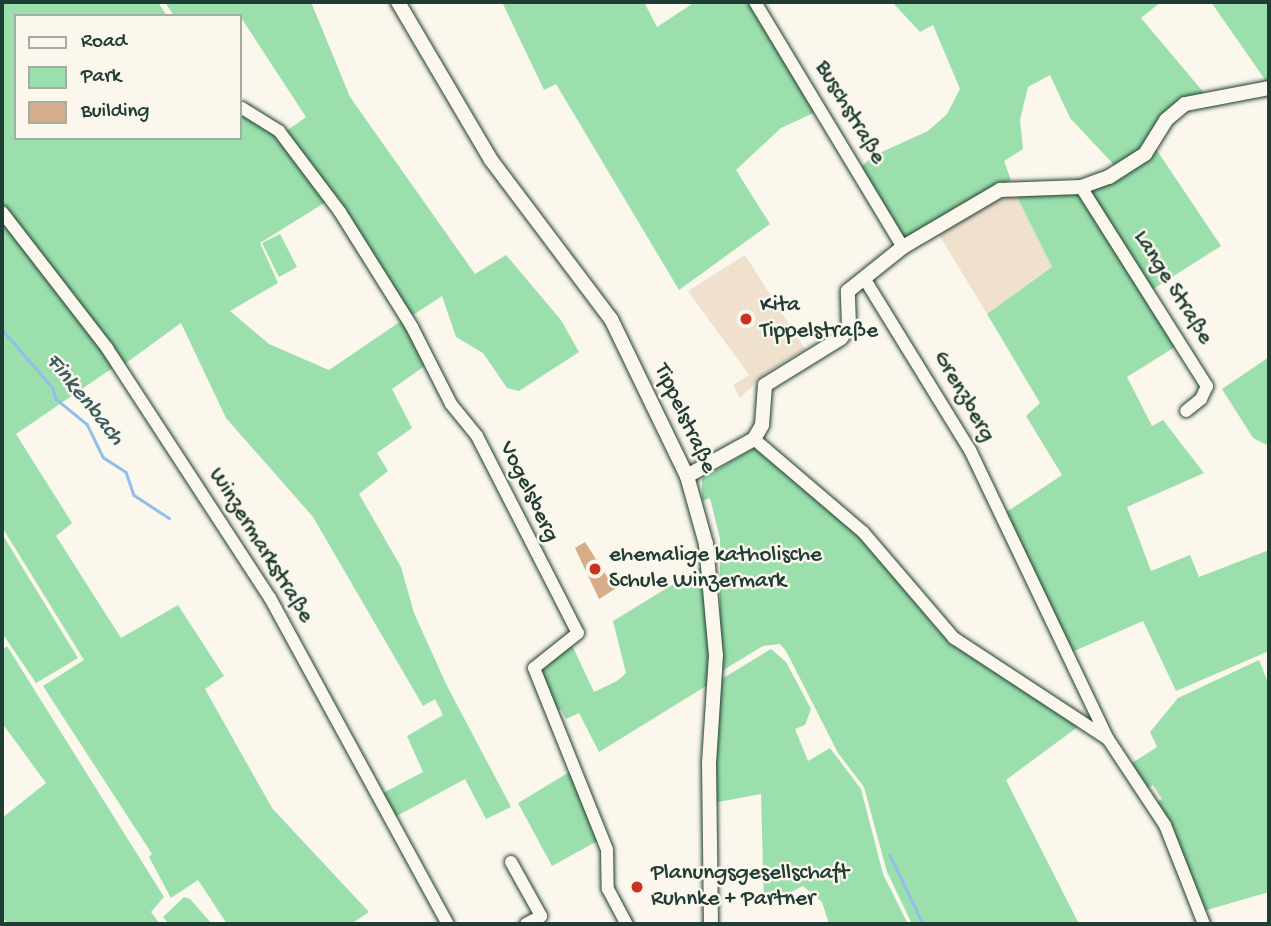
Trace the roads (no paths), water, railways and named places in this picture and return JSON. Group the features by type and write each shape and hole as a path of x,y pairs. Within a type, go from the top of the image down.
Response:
{"street":[{"name":"Tippelstraße","path":"398,2 491,160 611,319 687,476 706,541 716,654 709,762 711,924"},
{"name":"Buschstraße","path":"755,2 903,247"},
{"path":"687,476 754,439 762,425 765,385 844,334 846,294 903,247 1000,190 1081,187 1138,160 1166,120 1185,104 1269,88"},
{"name":"Vogelsberg","path":"242,108 278,131 340,212 412,327 451,404 477,436 578,633 534,668 607,850 608,889 626,924"},
{"name":"Lange Straße","path":"1081,187 1207,386 1201,399 1186,411"},
{"name":"Winzermarkstraße","path":"2,212 121,368 270,598 448,924"},
{"name":"Grenzberg","path":"864,278 970,450 1108,739 1165,825 1204,924"},
{"name":"Grenzberg","path":"754,439 863,532 954,638 1108,739"},
{"path":"511,862 541,916 526,924"}],"waterway":[{"name":"Finkenbach","path":"2,329 53,388 56,399 87,424 103,457 126,472 134,495 169,518"},
{"path":"890,855 923,924"}],"place":[{"name":"Kita Tippelstraße","path":"746,319"},
{"name":"ehemalige katholische Schule Winzermark","path":"595,569"},
{"name":"Planungsgesellschaft Ruhnke + Partner","path":"637,887"}]}
